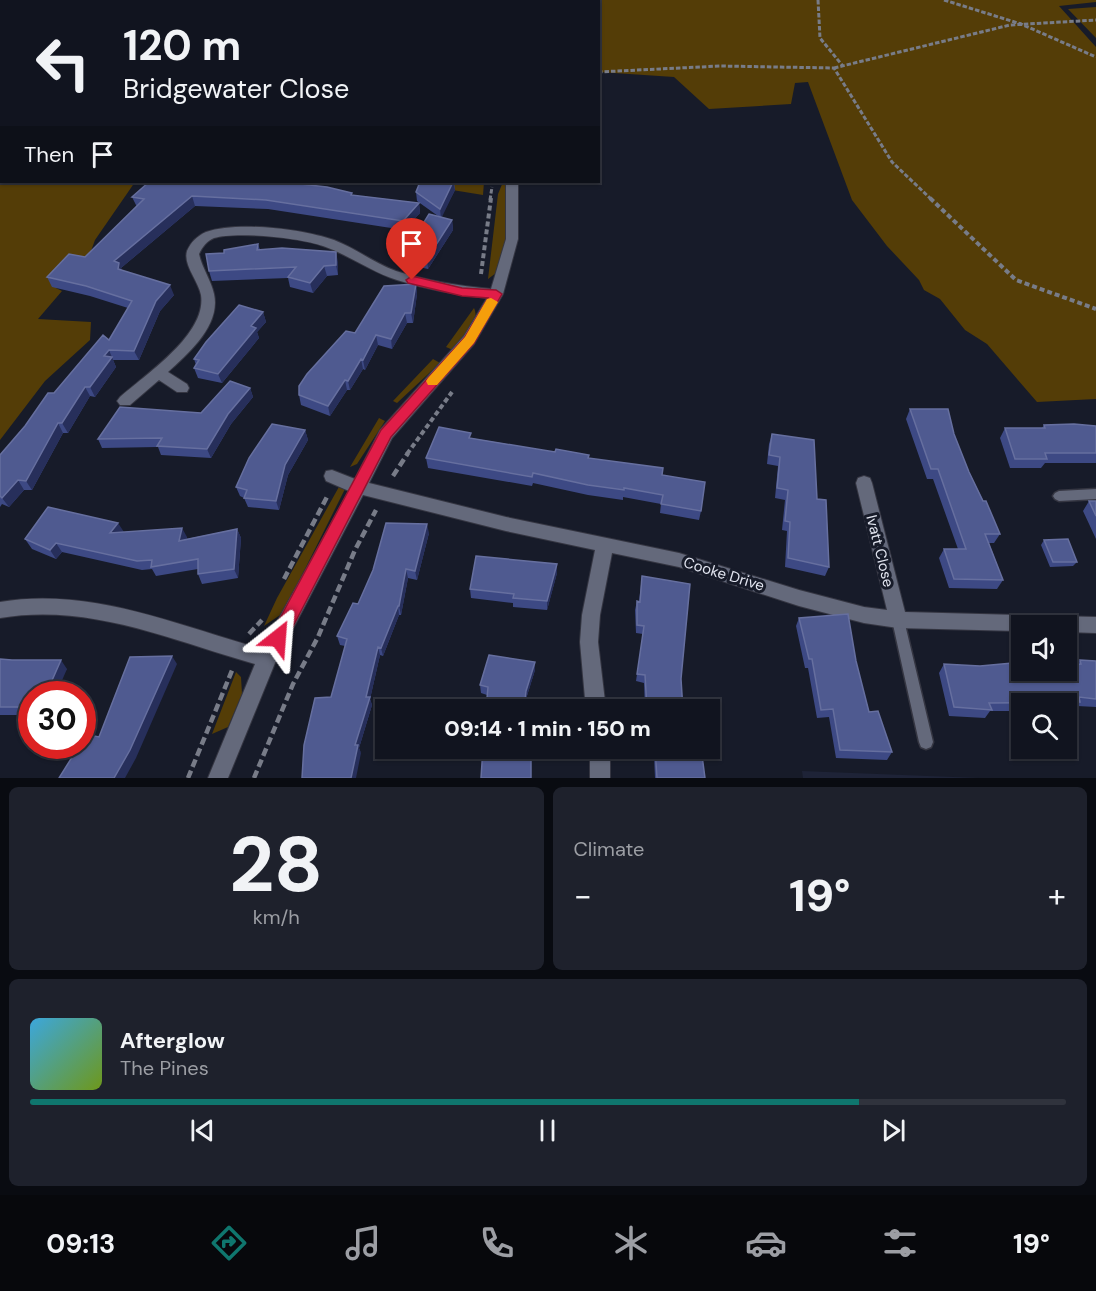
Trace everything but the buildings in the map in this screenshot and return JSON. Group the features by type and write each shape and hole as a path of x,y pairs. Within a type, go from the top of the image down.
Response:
{"street":[{"path":"218,778 267,659 386,434 469,340 496,294 512,239 512,183"},
{"path":"125,401 194,339 206,319 208,297 192,254 203,239 221,232 288,235 313,239 337,247 358,260 388,273 462,292 496,294"},
{"path":"157,372 182,388"},
{"name":"Cooke Drive","path":"332,476 357,487 506,524 679,560 799,598 864,615 898,620 1096,625"},
{"name":"Ivatt Close","path":"864,483 898,620"},
{"path":"595,699 589,642 591,615 605,544"},
{"path":"0,610 25,605 104,612 267,659"},
{"path":"600,759 600,778"}],"lane":[{"path":"1059,496 1096,494"},
{"path":"898,620 926,742"}],"path":[{"path":"818,0 820,13 818,34 827,50 843,66"},
{"path":"944,0 1021,24 1096,57"},
{"path":"600,72 720,66 834,68 1010,25 1096,20"},
{"path":"834,68 892,162 1016,280 1096,309"}],"shaded area":[{"path":"600,0 1096,0 1096,2 1059,6 1096,47 1096,399 1037,402 987,344 965,330 940,299 924,290 919,280 887,246 852,200 808,82 795,83 791,104 709,109 674,77 600,72"},
{"path":"1096,7 1096,38 1068,9"},
{"path":"0,183 134,183 95,240 91,251 56,288 62,291 38,319 91,322 90,340 45,381 0,440"},
{"path":"409,183 484,183 483,195"},
{"path":"503,183 507,183 504,261 500,270 488,279 498,194"},
{"path":"474,308 475,320 470,331 453,350 446,347"},
{"path":"433,359 440,363 397,403 393,401"},
{"path":"379,418 385,421 357,464 350,467"},
{"path":"340,485 347,485 283,613 264,626 277,598"},
{"path":"236,672 241,677 242,694 228,727 212,734"},
{"path":"802,771 979,778 803,778"}],"slow traffic":[{"path":"432,381 469,340 491,302"}],"route":[{"path":"278,638 386,434 469,340 496,294 462,292 412,280"}]}
